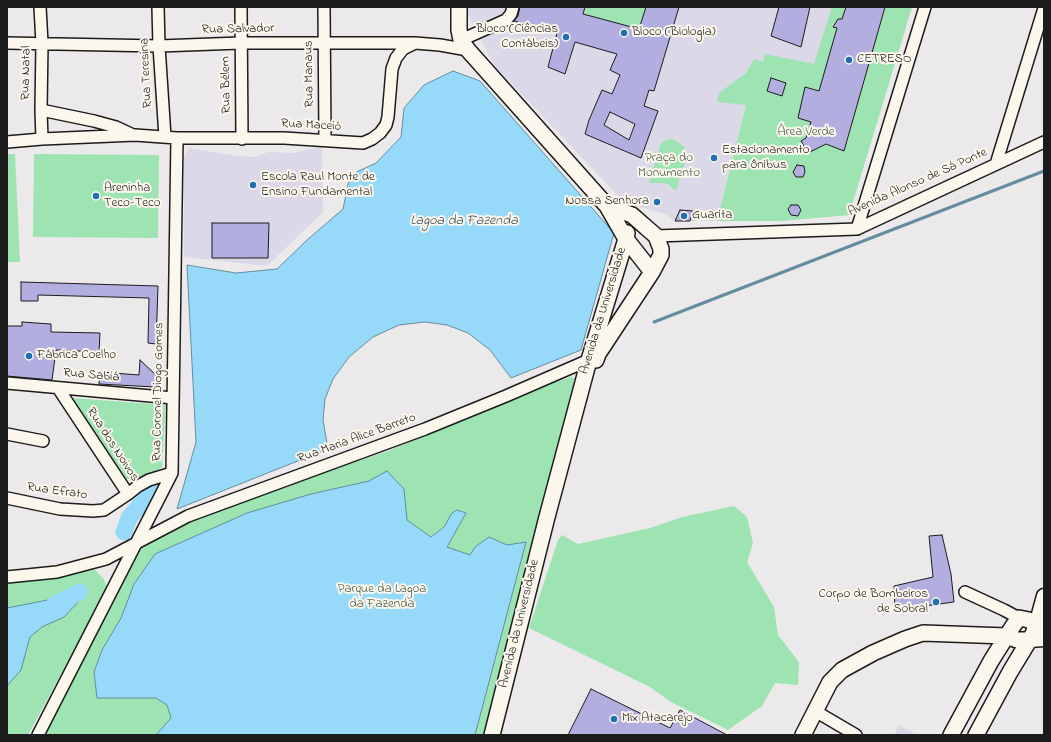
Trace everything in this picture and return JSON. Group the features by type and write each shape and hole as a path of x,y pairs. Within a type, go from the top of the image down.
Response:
{"main road":[{"path":"459,7 459,30 465,45"},
{"name":"Avenida da Universidade","path":"465,45 607,206 626,239 589,360 492,735"},
{"path":"607,206 632,215 656,236"},
{"path":"632,215 626,239 652,272"},
{"name":"Avenida da Universidade","path":"500,735 598,354 652,272 661,255 661,249 656,236"},
{"path":"951,735 1006,636 1019,618 1029,620 1040,626 1029,640 1010,672 976,735"},
{"path":"803,735 830,682 842,670 873,653 905,639 923,633 1006,636 1017,640 1029,640"}],"street":[{"name":"Rua Natal","path":"40,7 42,43 42,139"},
{"name":"Rua Teresina","path":"158,7 165,137"},
{"name":"Rua Bélem","path":"241,7 240,43 242,139"},
{"name":"Rua Manaus","path":"324,7 325,140"},
{"path":"465,45 506,20 511,14 513,7"},
{"path":"857,229 925,7"},
{"path":"996,164 1044,8"},
{"name":"Rua Salvador","path":"7,43 159,46 240,43 415,42 440,45 465,45"},
{"name":"Rua Maceió","path":"7,142 42,139 135,136 242,139 284,138 363,143 380,133 386,125 392,69 396,58 403,48 415,42"},
{"name":"Rua Maceió","path":"41,110 116,127 135,136"},
{"name":"Rua Coronel Diogo Gomes","path":"38,735 172,473 177,138"},
{"name":"Avenida Alonso de Sá Ponte","path":"656,236 857,229 1044,142"},
{"name":"Rua Maria Alice Barreto","path":"7,576 56,572 106,559 188,516 425,429 589,360"},
{"name":"Rua Sabiá","path":"7,383 174,398"},
{"name":"Rua dos Noivos","path":"58,388 128,494 104,510"},
{"path":"7,434 43,441"},
{"path":"128,494 149,480 172,473"},
{"name":"Rua Efrato","path":"7,498 60,509 93,511 104,510"},
{"path":"965,592 1019,618 1043,598"},
{"path":"1040,626 1043,598"},
{"path":"1029,640 1044,639"},
{"path":"815,711 856,735"}],"shaded area":[{"path":"464,7 912,7 849,215 780,221 675,221 666,214 627,204 622,200 494,65"},
{"name":"Escola Raul Monte de Ensino Fundamental","path":"322,146 323,212 267,266 184,257 184,156 189,148 238,156 255,157 268,152 292,153"},
{"path":"899,725 917,735 894,735"}],"green space":[{"path":"585,7 646,7 639,29 583,14"},
{"name":"Área Verde","path":"832,7 912,7 849,215 780,221 717,221 746,105 717,102 719,93 746,73 754,59 763,62 765,54 814,64"},
{"name":"Praça do Monumento","path":"669,139 675,140 684,147 687,155 676,191 668,184 649,183 661,143"},
{"path":"7,154 15,154 20,262 7,262"},
{"name":"Areninha Teco-Teco","path":"34,154 159,155 158,238 33,237"},
{"name":"Parque da Lagoa da Fazenda","path":"571,377 577,379 489,735 42,735 136,550 193,517 388,451"},
{"path":"72,398 166,405 162,467 152,475 121,480 70,402"},
{"path":"734,506 747,517 753,543 747,562 774,607 778,635 799,662 798,685 775,683 762,706 728,730 671,702 650,687 529,628 558,540 562,535 578,544 650,528 682,517"},
{"path":"94,569 104,579 107,589 28,735 7,735 7,582 46,580"}],"water":[{"name":"Lagoa da Fazenda","path":"453,71 480,81 614,233 581,350 511,378 490,350 468,333 447,325 425,322 399,325 373,337 349,357 333,379 325,399 323,420 328,449 177,509 196,442 187,265 236,273 277,269 307,240 343,209 350,175 376,163 401,137 404,108 424,85"},
{"name":"Parque da Lagoa da Fazenda","path":"387,471 404,489 407,520 431,537 444,527 452,513 457,510 466,513 447,547 470,555 475,547 489,537 507,545 526,542 475,735 156,735 171,718 167,705 156,698 97,698 94,672 102,650 121,618 134,584 155,554 247,513 311,494 369,481"},
{"path":"73,595 80,600 64,617 42,627 30,637 21,670 7,686 7,608"}],"building":[{"path":"520,7 585,7 583,14 639,29 646,7 679,7 654,91 649,90 644,106 658,111 641,158 585,134 589,120 602,90 612,94 620,75 610,70 617,54 575,42 565,74 548,67 557,33 514,21 518,16","holes":["610,112 635,124 629,140 604,125"]},
{"path":"779,7 810,7 801,47 771,36"},
{"name":"CETRESO","path":"846,7 885,7 844,151 826,144 808,153 801,141 806,138 811,122 798,118 805,87 819,91 837,28 833,27 838,19 842,19"},
{"path":"771,78 786,83 782,96 767,91"},
{"path":"797,165 804,166 805,172 803,177 796,177 793,172"},
{"path":"791,205 798,205 801,210 798,216 791,215 788,209"},
{"name":"Guarita","path":"680,210 693,211 690,221 675,221"},
{"path":"212,223 269,223 268,258 212,258"},
{"name":"Fábrica Coelho","path":"21,282 158,286 156,344 148,343 149,298 38,295 38,301 21,301"},
{"name":"Fábrica Coelho","path":"22,322 51,324 51,332 100,333 99,352 56,350 52,380 7,376 7,326 22,326"},
{"name":"Fábrica Coelho","path":"140,360 156,375 155,387 99,384 100,372 139,375"},
{"path":"942,535 951,574 954,602 895,610 894,586 933,577 929,536"},
{"name":"Mix Atacarejo","path":"591,689 670,728 680,710 727,735 568,735"}],"waterway":[{"path":"654,322 1044,171"},
{"path":"124,532 129,518 152,491"},
{"path":"54,605 79,592"}],"place":[{"name":"Bloco (Biologia)","path":"624,33"},
{"name":"Bloco (Ciências Contábeis)","path":"566,37"},
{"name":"CETRESO","path":"849,60"},
{"name":"Estacionamento para ônibus","path":"714,158"},
{"name":"Escola Raul Monte de Ensino Fundamental","path":"253,185"},
{"name":"Areninha Teco-Teco","path":"96,196"},
{"name":"Nossa Senhora","path":"657,202"},
{"name":"Guarita","path":"684,216"},
{"name":"Fábrica Coelho","path":"29,356"},
{"name":"Corpo de Bombeiros de Sobral","path":"936,602"},
{"name":"Mix Atacarejo","path":"614,719"}]}
